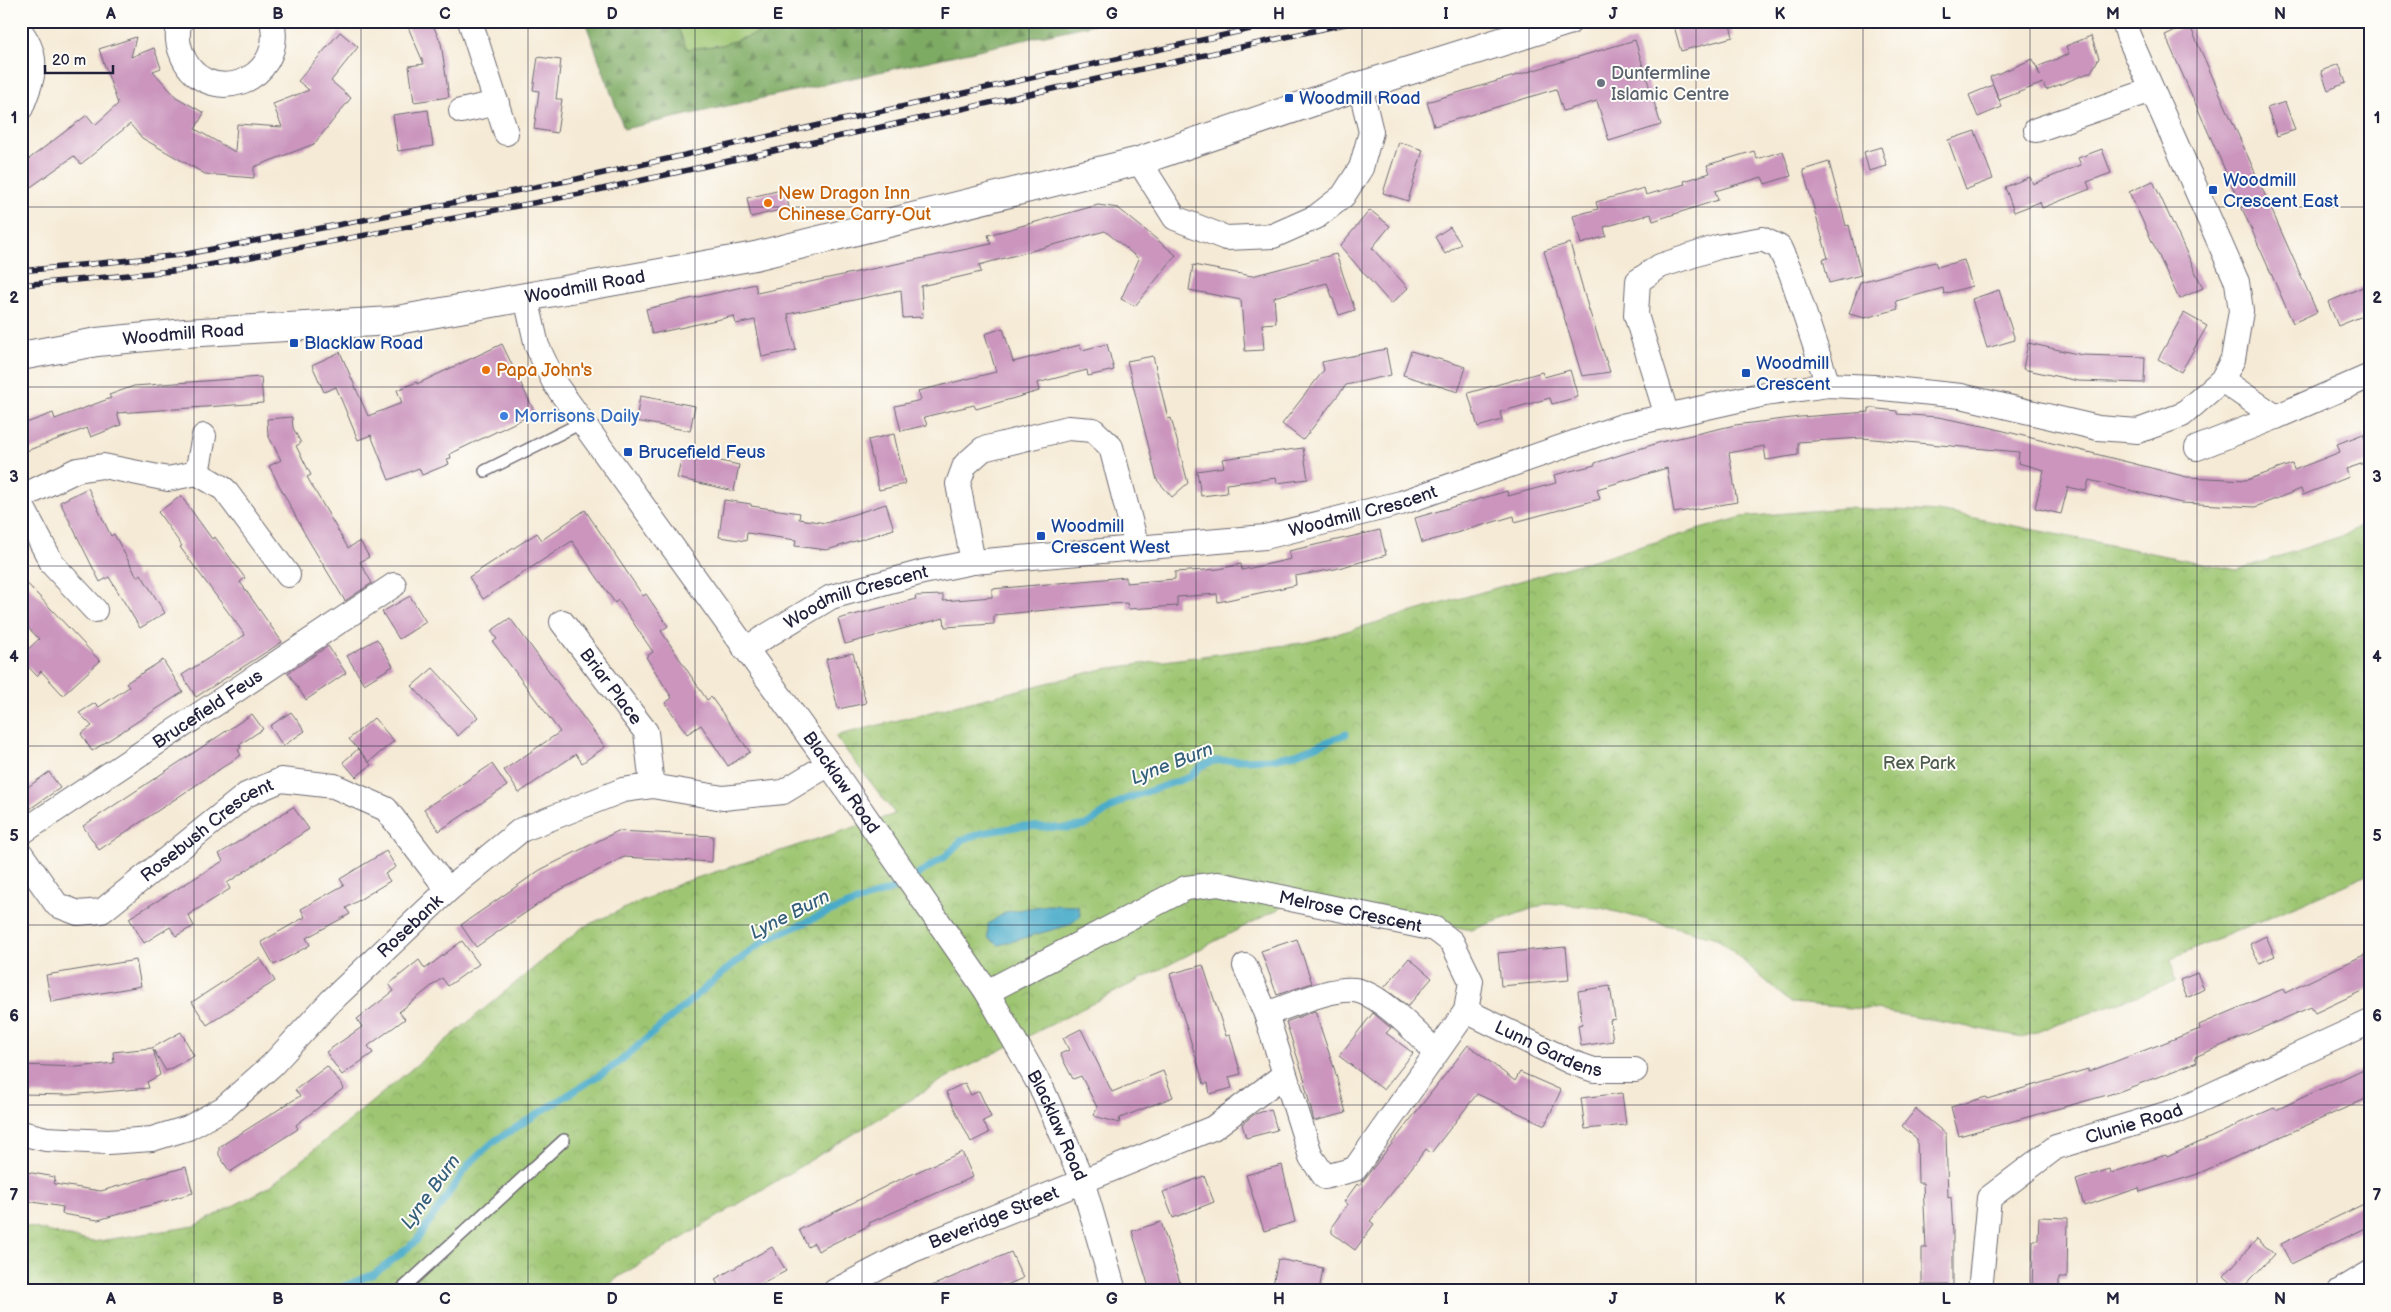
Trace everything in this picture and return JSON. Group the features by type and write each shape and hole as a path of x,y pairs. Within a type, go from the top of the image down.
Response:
{"street":[{"path":"180,21 178,44 184,60 191,70 202,79 225,85 245,81 255,76 266,65 274,43 272,21"},
{"path":"470,21 506,133"},
{"name":"Woodmill Road","path":"21,356 96,342 186,332 392,321 754,256 1139,161 1360,86 1568,21"},
{"name":"Woodmill Crescent","path":"745,649 832,598 923,572 973,562 1265,537 1401,503 1622,426 1766,394 1828,386 1873,387 1961,396 2098,428 2138,431 2182,415 2222,380 2232,359 2241,311 2237,282 2128,35 2124,21"},
{"path":"21,32 30,45 35,72 21,108"},
{"path":"1139,161 1175,218 1226,238 1273,236 1316,217 1343,196 1361,168 1371,132 1360,86"},
{"path":"2036,130 2152,90"},
{"path":"461,111 496,103"},
{"path":"1667,416 1636,315 1638,281 1660,266 1718,247 1762,239 1779,247 1791,272 1828,386"},
{"name":"Blacklaw Road","path":"526,298 538,346 555,384 829,764 987,992 1043,1091 1082,1180 1114,1291"},
{"path":"2197,448 2276,417 2370,376"},
{"path":"2222,380 2276,417"},
{"path":"973,562 958,484 965,465 983,449 1068,428 1093,430 1111,447 1137,547"},
{"path":"197,473 204,436"},
{"path":"21,497 78,470 103,466 168,479 197,473 224,489 288,575"},
{"path":"21,504 53,565 95,610"},
{"name":"Brucefield Feus","path":"21,833 394,585"},
{"name":"Briar Place","path":"562,622 646,732 652,786"},
{"name":"Rosebank","path":"21,1132 46,1139 108,1142 152,1139 188,1128 224,1108 272,1065 331,1001 448,890 521,830 623,790 652,786 723,798 783,792 829,764"},
{"name":"Rosebush Crescent","path":"21,854 57,905 78,913 102,911 246,794 280,780 334,786 386,809 448,890"},
{"name":"Melrose Crescent","path":"987,992 1186,888 1218,884 1435,929 1452,942 1471,981 1466,1011 1355,1169 1325,1177 1311,1157 1266,1014 1245,966"},
{"path":"1266,1014 1337,991 1355,990 1375,998 1436,1052"},
{"name":"Lunn Gardens","path":"1466,1011 1571,1062 1594,1070 1635,1070"},
{"name":"Clunie Road","path":"1980,1291 1989,1198 2056,1147 2176,1111 2370,1022"},
{"name":"Beveridge Street","path":"835,1291 911,1251 1213,1128 1284,1075"},
{"path":"2340,1291 2370,1273"}],"lane":[{"path":"485,471 583,422"},
{"path":"400,1291 564,1140"}],"green space":[{"path":"585,21 675,21 687,49 722,45 796,21 1108,21 624,129"},
{"path":"675,21 796,21 722,45 687,50"},
{"name":"Rex Park","path":"1845,508 1944,512 2237,570 2345,535 2370,522 2370,874 2171,959 2175,982 2023,1037 1876,1010 1791,1003 1717,938 1601,908 1548,903 1471,930 1304,896 944,1079 620,1276 601,1291 21,1291 21,1225 93,1242 195,1226 269,1187 583,927 681,883 895,814 835,736 1103,669 1309,642 1742,517"}],"water":[{"path":"1047,905 1078,906 1081,916 1069,925 999,945 988,938 988,924 1006,912"}],"building":[{"path":"422,21 431,21 441,43 449,97 414,102 409,66 424,64 408,27"},
{"path":"1692,21 1729,21 1733,37 1681,51 1674,26"},
{"path":"2189,24 2317,312 2293,323 2165,35"},
{"path":"340,32 358,47 331,81 351,98 314,144 254,167 254,178 205,174 142,138 130,124 81,164 74,156 21,194 21,165 87,115 95,125 118,104 99,49 136,37 131,57 154,48 161,68 153,71 176,97 204,113 195,129 235,152 237,124 282,127 273,104 309,90 298,81"},
{"path":"2091,36 2099,58 2091,72 2046,90 2043,83 1999,100 1990,77 2033,59 2040,76 2037,67 2069,54 2066,46"},
{"name":"Dunfermline Islamic Centre","path":"1635,40 1661,125 1609,141 1597,101 1563,111 1556,89 1434,126 1427,102"},
{"path":"538,57 561,60 556,99 562,99 557,133 534,129 539,91 533,90"},
{"path":"2339,64 2346,83 2328,90 2321,71"},
{"path":"1993,85 2002,107 1978,117 1969,95"},
{"path":"2285,102 2295,130 2277,136 2267,108"},
{"path":"428,110 433,146 398,151 393,115"},
{"path":"1975,131 1993,179 1966,189 1948,140"},
{"path":"1399,142 1423,150 1408,201 1383,193"},
{"path":"1881,147 1887,166 1869,171 1864,152"},
{"path":"2102,149 2111,173 2087,182 2090,189 2042,208 2040,202 2014,212 2005,187 2030,177 2033,184 2081,165 2078,158"},
{"path":"1754,151 1757,159 1783,151 1791,176 1765,184 1762,177 1715,191 1718,200 1653,221 1651,214 1604,227 1606,236 1581,244 1573,216 1598,209 1596,202 1644,188 1646,195 1685,184 1684,181 1710,173 1707,165"},
{"path":"1829,162 1846,226 1849,225 1861,275 1829,283 1823,259 1828,258 1803,170"},
{"path":"2153,181 2203,288 2179,299 2129,192"},
{"name":"New Dragon Inn Chinese Carry-Out","path":"785,189 789,208 751,217 747,198"},
{"path":"1098,205 1118,208 1176,255 1135,306 1121,299 1139,259 1105,231 979,265 981,272 921,286 923,317 903,318 901,290 788,314 796,350 762,357 755,320 736,324 734,316 652,334 646,309 755,284 757,293 991,244 988,235"},
{"path":"1370,210 1390,226 1372,248 1408,288 1391,304 1340,246"},
{"path":"1450,227 1461,244 1445,254 1435,237"},
{"path":"1570,243 1588,307 1610,372 1582,376 1544,251"},
{"path":"1336,254 1355,310 1339,315 1327,283 1274,297 1276,323 1262,324 1264,350 1245,351 1241,300 1189,290 1193,265 1252,276"},
{"path":"1964,260 1972,286 1944,294 1943,288 1896,301 1898,309 1865,318 1849,314 1860,282 1935,262 1937,267"},
{"path":"2370,284 2370,313 2338,326 2328,302"},
{"path":"1999,290 2015,340 1987,348 1972,299"},
{"path":"2184,313 2207,326 2181,372 2158,359"},
{"path":"1003,328 1013,362 1080,345 1082,350 1107,344 1114,370 1088,376 1087,370 1037,383 1039,391 976,409 974,405 924,417 927,425 901,431 895,406 921,400 918,391 996,372 985,334"},
{"path":"2028,343 2082,355 2145,357 2144,383 2078,381 2023,369"},
{"path":"502,344 535,413 450,454 451,458 447,459 449,464 422,475 419,468 389,480 371,435 358,440 336,387 324,392 312,365 340,352 368,416 402,403 397,390 417,382 417,384"},
{"path":"1386,349 1391,375 1346,385 1303,440 1282,424 1324,370 1322,362"},
{"path":"1411,351 1466,367 1458,392 1403,375"},
{"path":"1153,356 1168,419 1171,418 1188,483 1172,497 1157,480 1127,361"},
{"path":"1570,370 1578,397 1552,404 1550,398 1500,412 1502,420 1478,427 1468,393 1542,372 1544,377"},
{"path":"261,377 263,403 117,413 121,425 91,437 87,428 21,453 21,425 53,413 55,419 111,398 109,395 134,386"},
{"path":"640,396 695,406 690,431 636,421"},
{"path":"1869,408 1897,411 1897,414 1938,417 1988,427 2187,477 2247,480 2292,464 2294,470 2340,452 2337,444 2363,434 2370,451 2370,461 2346,469 2349,477 2303,495 2301,489 2255,507 2181,503 2089,480 2086,491 2068,487 2061,514 2035,508 2044,470 2018,463 2019,452 1862,438 1798,442 1798,455 1766,460 1764,446 1729,453 1737,502 1674,513 1667,468 1597,489 1600,499 1515,522 1514,516 1422,543 1415,518 1507,491 1508,496 1556,483 1554,475 1595,465 1595,463 1661,442 1735,425 1800,417 1869,412"},
{"path":"292,417 293,428 301,443 296,446 311,475 307,477 348,548 360,541 369,557 360,562 372,583 345,601 306,536 269,466 281,460 268,435 267,419"},
{"path":"894,434 905,484 879,490 868,440"},
{"path":"1303,448 1308,479 1277,483 1276,478 1226,484 1227,493 1201,496 1197,471 1224,467 1222,459"},
{"path":"683,453 739,465 734,491 677,478"},
{"path":"88,488 111,536 114,534 137,577 141,574 165,613 140,628 109,577 100,582 60,502"},
{"path":"181,496 212,539 215,537 245,578 240,582 282,642 196,697 182,675 245,635 180,547 182,546 158,512"},
{"path":"724,500 800,513 799,519 826,523 886,504 894,529 827,550 795,546 796,540 747,533 746,541 719,537"},
{"path":"585,510 643,596 646,594 668,626 661,631 707,700 711,697 750,752 728,766 701,725 687,734 665,703 672,698 646,657 653,652 618,600 615,603 572,541 483,599 469,577 537,533 542,540"},
{"path":"1380,530 1386,555 1335,569 1295,576 1296,585 1218,602 1217,594 1177,597 1177,606 1128,609 1127,603 1110,604 994,615 994,624 945,627 944,618 845,644 838,619 916,599 915,596 943,595 943,601 992,597 992,589 1126,577 1126,583 1175,579 1175,572 1219,569 1241,564 1242,570 1291,559 1289,551"},
{"path":"21,577 100,661 63,695 41,671 37,676 21,659 21,656 39,639 21,620"},
{"path":"410,596 426,622 399,639 382,612"},
{"path":"510,618 605,747 582,763 576,754 519,793 504,770 560,732 493,642 497,639 491,631"},
{"path":"377,639 393,666 364,684 347,656"},
{"path":"328,646 346,673 306,700 288,673"},
{"path":"853,653 866,703 838,709 826,659"},
{"path":"163,660 183,692 92,751 81,734 92,726 79,713 95,703 99,707 129,687 126,683"},
{"path":"433,668 478,717 458,736 412,686"},
{"path":"291,712 305,731 283,746 270,726"},
{"path":"252,714 263,729 239,745 241,747 238,750 241,755 99,850 83,826"},
{"path":"374,718 394,741 369,762 349,739"},
{"path":"358,749 371,765 356,777 343,762"},
{"path":"492,764 507,786 439,831 424,809"},
{"path":"49,772 60,788 21,815 21,792"},
{"path":"293,807 309,829 227,883 230,889 188,915 194,926 176,936 170,927 144,943 129,918 223,861 219,854"},
{"path":"618,831 713,836 712,862 624,857 554,893 476,947 461,925 540,870"},
{"path":"386,851 396,867 385,874 390,881 346,908 350,914 306,938 310,945 274,965 261,942 305,917 301,909 344,885 340,879"},
{"path":"2266,936 2275,956 2259,963 2250,944"},
{"path":"1297,939 1312,983 1277,995 1261,951"},
{"path":"462,941 479,964 448,986 442,978 399,1012 405,1019 368,1046 373,1053 342,1075 326,1052 362,1027 357,1019 394,991 389,984 419,960 425,969"},
{"path":"1566,947 1569,980 1501,986 1498,953"},
{"path":"2370,952 2370,987 2315,1013 2311,1007 2195,1057 2197,1062 2118,1092 1959,1136 1951,1107 1986,1097 1987,1099 2088,1069 2088,1072 2200,1029 2199,1025 2283,989 2285,993"},
{"path":"260,958 275,981 207,1025 192,1002"},
{"path":"1409,958 1432,978 1408,1006 1384,988"},
{"path":"136,960 141,986 51,1002 46,975"},
{"path":"1203,965 1226,1036 1230,1035 1241,1074 1229,1077 1232,1088 1210,1094 1208,1083 1204,1084 1170,974"},
{"path":"2197,973 2204,989 2187,998 2180,980"},
{"path":"1610,986 1615,1019 1610,1020 1613,1041 1581,1046 1578,1025 1582,1024 1578,991"},
{"path":"1315,1011 1335,1071 1346,1113 1314,1121 1305,1081 1286,1022"},
{"path":"1373,1013 1391,1028 1386,1033 1413,1053 1384,1090 1339,1056"},
{"path":"1081,1029 1112,1092 1163,1071 1173,1097 1120,1118 1119,1123 1094,1116 1097,1107 1081,1076 1073,1079 1060,1054 1069,1050 1063,1038"},
{"path":"181,1032 194,1056 166,1071 153,1049 160,1075 147,1082 149,1088 69,1095 21,1094 21,1065 77,1067 114,1063 113,1052 152,1048"},
{"path":"1468,1045 1515,1081 1520,1072 1561,1090 1545,1125 1477,1094 1431,1153 1426,1149 1370,1221 1374,1224 1355,1250 1332,1233 1332,1226 1348,1204 1344,1202 1357,1184 1359,1186"},
{"path":"327,1066 344,1088 296,1125 298,1129 230,1172 219,1155 219,1147 300,1096 295,1090"},
{"path":"2370,1066 2370,1097 2195,1175 2140,1192 2139,1188 2084,1206 2076,1180 2110,1169 2111,1173 2166,1155 2167,1157 2274,1108 2276,1110"},
{"path":"965,1083 971,1095 979,1091 991,1117 983,1121 989,1133 971,1142 946,1092"},
{"path":"1622,1093 1626,1125 1585,1129 1581,1098"},
{"path":"1271,1109 1277,1130 1246,1138 1242,1124 1255,1114"},
{"path":"1916,1109 1946,1134 1948,1198 1951,1197 1953,1232 1953,1285 1922,1285 1922,1248 1926,1248 1923,1183 1918,1183 1917,1139 1902,1126"},
{"path":"962,1152 973,1177 869,1223 870,1225 818,1251 814,1243 808,1247 799,1230 890,1184"},
{"path":"1282,1165 1295,1222 1264,1231 1246,1175"},
{"path":"186,1167 193,1193 98,1220 62,1214 63,1207 21,1200 21,1171 55,1177 54,1184 101,1191"},
{"path":"1204,1176 1214,1202 1173,1218 1163,1192"},
{"path":"2370,1201 2370,1226 2291,1264 2281,1244"},
{"path":"2039,1217 2068,1218 2067,1278 2059,1278 2059,1291 2032,1291 2033,1240 2038,1240"},
{"path":"1161,1222 1180,1282 1150,1291 1132,1231"},
{"path":"2257,1239 2274,1254 2240,1291 2224,1276"},
{"path":"772,1247 786,1271 749,1291 721,1291 715,1279"},
{"path":"1011,1252 1023,1278 993,1291 920,1291"},
{"path":"1278,1259 1323,1268 1319,1291 1272,1291"}],"waterway":[{"name":"Lyne Burn","path":"332,1291 374,1274 416,1241 469,1164 493,1142 617,1064 726,970 764,941 831,911 901,886 947,855 962,840 982,833 1021,826 1068,828 1086,825 1123,800 1190,777 1201,766 1214,761 1272,759 1296,754 1346,734"}],"railway":[{"path":"21,271 181,255 577,179 1287,21"},
{"path":"21,285 183,270 580,194 1358,21"}],"place":[{"name":"Dunfermline Islamic Centre","path":"1601,83"},
{"name":"Woodmill Road","path":"1289,98"},
{"name":"Woodmill Crescent East","path":"2213,190"},
{"name":"New Dragon Inn Chinese Carry-Out","path":"768,203"},
{"name":"Blacklaw Road","path":"294,343"},
{"name":"Papa John's","path":"486,370"},
{"name":"Woodmill Crescent","path":"1746,373"},
{"name":"Morrisons Daily","path":"504,416"},
{"name":"Brucefield Feus","path":"628,452"},
{"name":"Woodmill Crescent West","path":"1041,536"}]}
